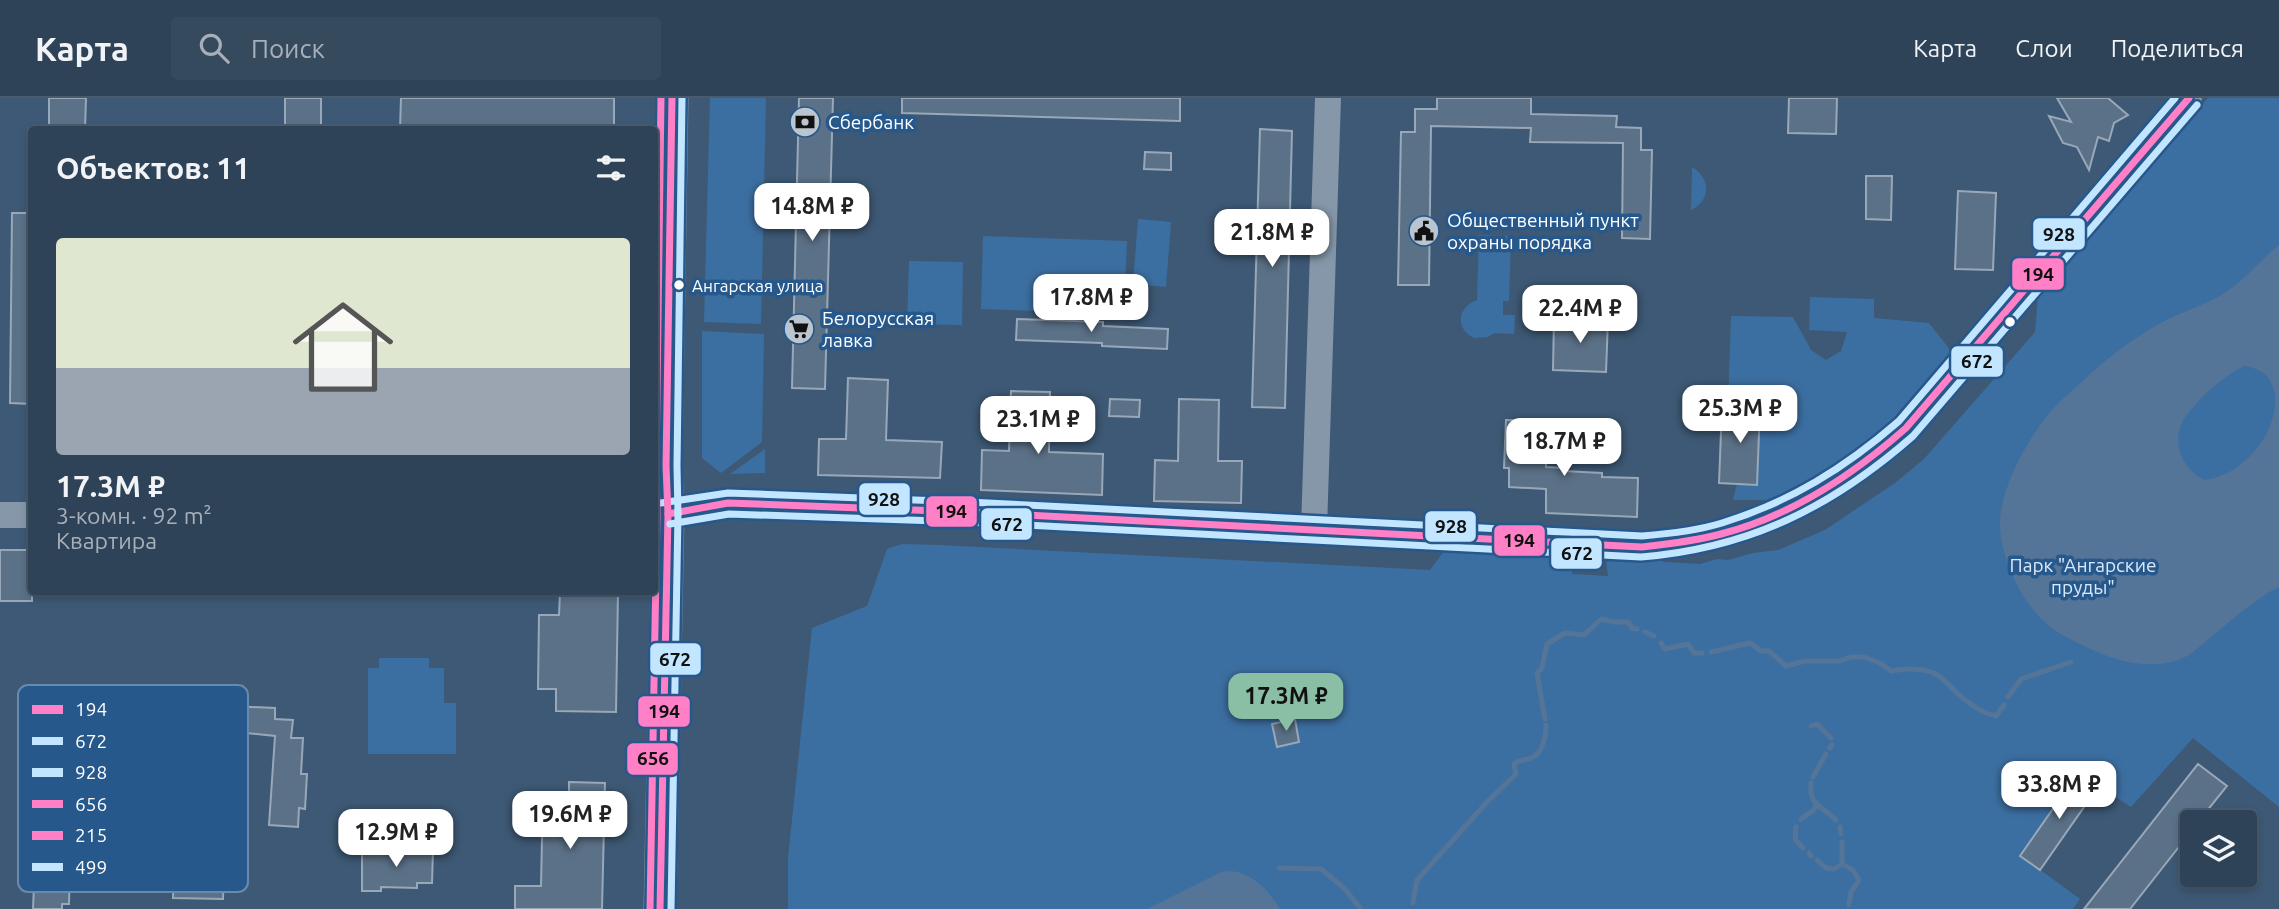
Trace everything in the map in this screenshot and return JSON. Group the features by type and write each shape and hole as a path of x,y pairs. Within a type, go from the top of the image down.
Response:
{"main road":[{"path":"660,909 661,514 666,466 672,98"}],"street":[{"path":"1314,529 1328,98"},
{"path":"661,514 728,503 967,512 1642,547 1723,534 1769,517 1841,480 1906,428 2189,98"},
{"path":"0,515 28,515"}],"green space":[{"path":"710,98 766,98 761,324 704,322"},
{"name":"Парк \"Ангарские пруды\"","path":"2208,98 2279,98 2279,807 2193,738 2131,807 2077,773 2020,855 2080,899 2073,909 788,909 788,858 812,628 867,606 887,549 902,544 938,545 1430,570 1445,550 1560,555 1572,569 1572,574 1608,576 1606,558 1651,558 1664,562 1700,564 1778,550 1825,530 1895,483 1924,459 2035,332 2038,297"},
{"path":"1692,167 1703,177 1706,189 1702,201 1691,210"},
{"path":"1138,219 1171,222 1166,287 1133,284"},
{"path":"1479,235 1511,236 1509,301 1503,301 1503,315 1515,315 1514,334 1494,333 1488,337 1474,338 1461,324 1465,308 1477,300"},
{"path":"983,236 1127,241 1124,314 981,309"},
{"path":"909,261 963,262 962,325 907,324"},
{"path":"1810,297 1874,299 1874,318 1929,323 1951,351 1888,425 1810,482 1767,500 1733,500 1737,484 1757,484 1760,407 1728,406 1731,316 1793,317 1811,350 1826,360 1841,351 1847,332 1809,330"},
{"path":"702,331 764,334 762,442 721,473 702,458"},
{"path":"765,449 765,473 730,474"},
{"path":"379,658 429,658 429,668 444,668 444,703 456,703 456,754 368,754 368,668 379,668"}],"shaded area":[{"path":"2279,245 2279,587 2253,603 2193,652 2160,664 2115,659 2059,633 2034,611 2024,597 2004,551 2000,522 2002,508 2010,478 2017,464 2050,412 2104,362 2161,323 2224,294","holes":["2245,366 2265,374 2273,387 2275,408 2271,423 2265,437 2245,461 2233,470 2205,480 2192,471 2182,457 2178,441 2181,425 2200,400 2219,383 2237,370"]},
{"path":"1231,871 1246,875 1260,884 1280,909 1147,909 1221,872"}],"building":[{"path":"49,98 86,98 85,126 49,126"},
{"path":"285,98 321,98 321,126 285,126"},
{"path":"401,98 614,98 614,126 400,126"},
{"path":"799,98 833,98 825,389 792,388"},
{"path":"902,98 1180,98 1180,121 902,113"},
{"path":"1437,98 1531,98 1531,114 1617,116 1616,127 1641,128 1641,150 1652,150 1650,239 1622,238 1623,143 1530,142 1531,128 1431,126 1429,285 1398,285 1401,132 1415,132 1415,109 1437,109"},
{"path":"1789,98 1837,98 1836,134 1788,133"},
{"path":"2057,98 2108,98 2128,115 2114,123 2109,141 2098,137 2089,170 2077,147 2063,143 2049,116 2071,122"},
{"path":"1260,129 1292,131 1285,408 1252,407"},
{"path":"1145,152 1171,153 1171,170 1144,169"},
{"path":"1866,176 1892,176 1891,220 1866,219"},
{"path":"1958,191 1996,193 1993,270 1955,269"},
{"path":"12,213 28,213 28,404 10,403"},
{"path":"1017,319 1103,322 1103,326 1168,329 1167,349 1102,346 1102,343 1016,340"},
{"path":"1554,319 1608,320 1606,372 1553,370"},
{"path":"848,378 888,380 886,440 942,442 940,478 818,475 819,439 846,439"},
{"path":"1011,391 1050,392 1049,452 1103,454 1102,495 981,490 982,450 1009,451"},
{"path":"1110,399 1140,400 1139,417 1109,416"},
{"path":"1179,399 1219,400 1218,461 1242,461 1241,503 1154,501 1155,460 1178,461"},
{"path":"1722,406 1760,407 1757,485 1719,483"},
{"path":"1506,420 1538,421 1538,430 1543,430 1543,441 1547,441 1546,467 1602,473 1602,477 1638,478 1637,517 1546,513 1546,489 1509,487 1509,468 1504,468"},
{"path":"0,550 28,550 28,595 32,595 32,601 0,601"},
{"path":"560,595 618,595 616,712 556,711 556,689 538,689 539,615 559,615"},
{"path":"248,707 275,708 275,719 293,720 291,738 303,738 301,774 307,774 305,809 299,808 298,827 269,825 275,736 248,733"},
{"path":"1295,719 1299,742 1277,747 1272,724"},
{"path":"2198,764 2227,786 2208,810 2180,810 2180,846 2130,909 2084,909"},
{"path":"2078,773 2098,787 2040,870 2020,856"},
{"path":"569,782 605,783 602,909 515,909 515,886 541,886 543,792 569,792"},
{"path":"362,849 433,850 432,883 417,883 417,888 381,887 381,891 362,891"},
{"path":"34,892 69,892 69,904 62,904 62,909 33,909"},
{"path":"173,892 223,892 223,899 173,898"}],"waterway":[{"path":"1545,719 1537,673 1542,668 1547,644 1565,633 1584,635 1601,619 1628,622 1632,628 1637,629"},
{"path":"1645,632 1654,636"},
{"path":"1661,643 1665,649 1688,644 1694,653 1702,653"},
{"path":"1711,652 1750,643 1761,651 1769,651 1786,666 1805,661 1840,661 1851,657 1864,657 1891,671 1916,669 1935,673 1970,704 1991,715 1996,716 2004,705"},
{"path":"2008,697 2021,679 2071,662"},
{"path":"1811,726 1817,724 1831,738"},
{"path":"1413,903 1417,880 1516,774 1514,764 1535,756 1541,749 1546,725"},
{"path":"1813,777 1826,754"},
{"path":"1811,783 1814,801 1836,820"},
{"path":"1801,819 1814,810 1816,805"},
{"path":"1796,827 1795,839 1803,848"},
{"path":"1840,827 1841,834"},
{"path":"1842,842 1842,864"},
{"path":"1817,860 1826,868 1834,869 1842,864"},
{"path":"1842,864 1853,870 1859,880 1851,892 1849,905"},
{"path":"1279,868 1321,869 1344,888 1361,909"}],"transit line":[{"name":"656","path":"658,319 661,98"},
{"name":"215","path":"668,514 666,466 672,98"},
{"name":"499","path":"678,514 682,98"},
{"name":"928","path":"658,503 728,493 968,502 1642,536 1712,526 1771,505 1816,482 1858,454 1899,421 2175,98"},
{"name":"194","path":"668,514 728,503 967,512 1642,547 1721,534 1772,516 1820,492 1865,462 1906,428 2189,98"},
{"name":"672","path":"670,524 729,514 967,522 1641,557 1718,544 1787,520 1820,503 1852,484 1913,436 2197,105"},
{"name":"194","path":"660,909 668,514"},
{"name":"672","path":"671,909 678,514"},
{"name":"656","path":"650,909 656,595"}],"place":[{"name":"Сбербанк","path":"805,122"},
{"name":"Общественный пункт охраны порядка","path":"1424,231"},
{"name":"Ангарская улица","path":"679,285"},
{"name":"Белорусская лавка","path":"799,329"}]}
